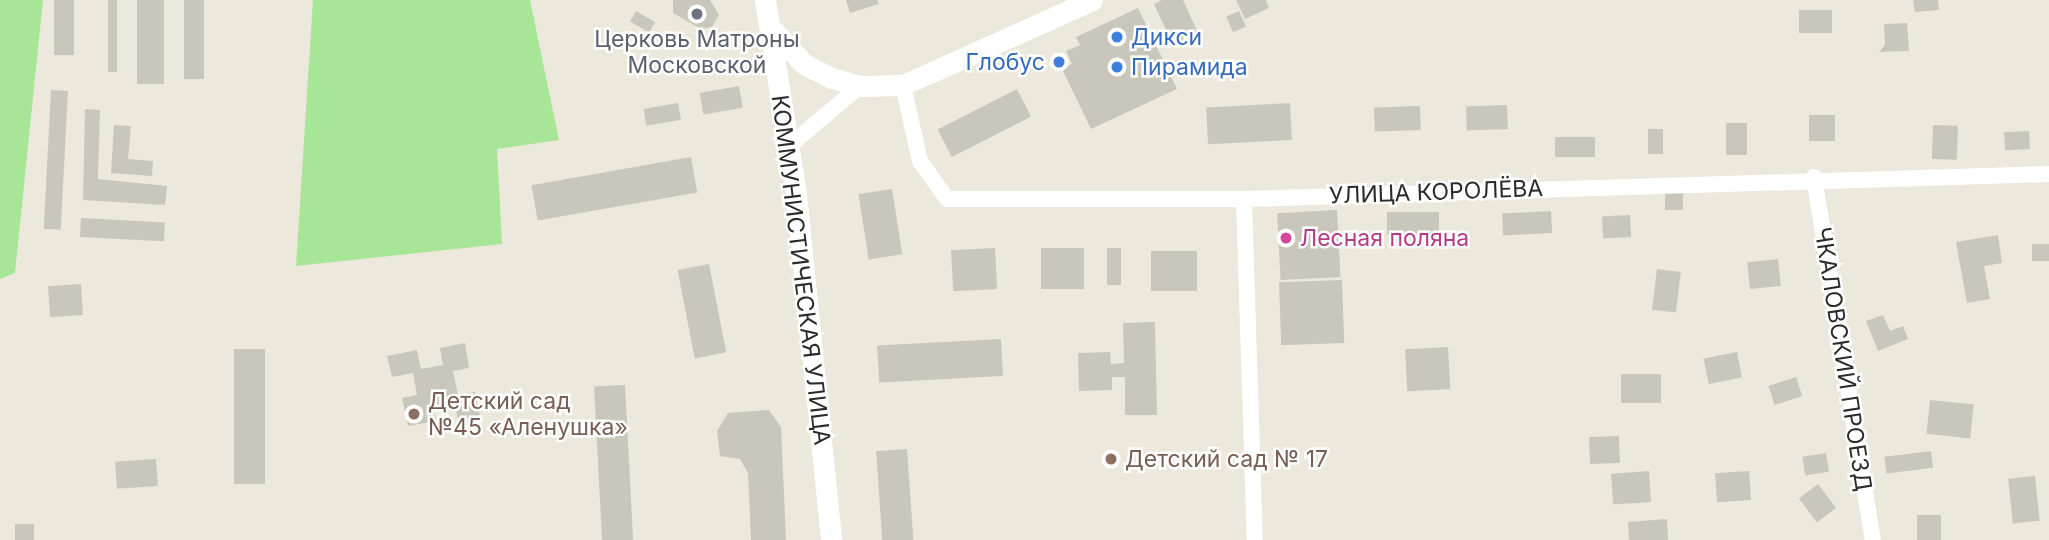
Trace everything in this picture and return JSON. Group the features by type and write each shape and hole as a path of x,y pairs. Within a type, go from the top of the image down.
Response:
{"street":[{"name":"КОММУНИСТИЧЕСКАЯ УЛИЦА","path":"765,0 789,146 831,540"},
{"path":"768,24 804,64 860,86 904,85 1092,0"},
{"name":"УЛИЦА КОРОЛЁВА","path":"904,85 920,161 947,199 1244,199 1814,177 2049,174"},
{"path":"789,146 860,86"},
{"name":"ЧКАЛОВСКИЙ ПРОЕЗД","path":"1814,177 1873,540"},
{"path":"1244,199 1255,540"}],"green space":[{"path":"0,0 43,0 15,273 0,279"},
{"path":"313,0 530,0 559,140 497,149 502,244 296,266"}],"building":[{"path":"54,0 74,0 74,55 54,55"},
{"path":"108,0 117,0 117,72 108,72"},
{"path":"137,0 164,0 164,84 137,84"},
{"path":"184,0 204,0 204,79 184,79"},
{"name":"Церковь Матроны Московской","path":"673,0 710,0 719,15 712,27 701,29 673,13"},
{"path":"846,0 877,0 879,4 850,13"},
{"path":"1162,0 1183,0 1198,33 1173,45 1154,4"},
{"path":"1236,0 1266,0 1269,8 1245,19"},
{"path":"1913,0 1938,0 1939,10 1915,12"},
{"name":"Пирамида","path":"1138,8 1177,89 1091,129 1062,69 1072,64 1066,51 1080,45 1076,37"},
{"path":"1799,10 1832,10 1832,33 1799,33"},
{"path":"636,11 655,22 649,32 630,21"},
{"path":"1239,11 1246,27 1233,32 1226,17"},
{"path":"1907,23 1909,51 1879,52 1885,45 1884,24"},
{"path":"739,86 743,108 703,115 700,93"},
{"path":"1017,89 1031,117 952,157 938,129"},
{"path":"51,90 68,91 61,230 44,229"},
{"path":"678,103 681,120 646,126 644,109"},
{"path":"1290,103 1292,140 1208,144 1206,107"},
{"path":"1507,105 1508,129 1467,130 1466,106"},
{"path":"1420,106 1421,130 1375,132 1374,108"},
{"path":"85,109 100,110 98,179 167,186 165,205 83,200"},
{"path":"1809,115 1835,115 1835,141 1809,141"},
{"path":"1726,123 1747,123 1747,155 1726,155"},
{"path":"114,125 131,126 128,159 153,161 152,176 111,173"},
{"path":"1933,125 1958,126 1957,160 1932,159"},
{"path":"1648,129 1663,129 1663,154 1648,154"},
{"path":"2029,131 2030,149 2005,150 2004,132"},
{"path":"1555,137 1595,137 1595,157 1555,157"},
{"path":"691,157 697,192 538,221 531,185"},
{"path":"892,189 902,254 869,260 858,194"},
{"path":"1665,190 1683,190 1683,210 1665,210"},
{"name":"Лесная поляна","path":"1337,210 1341,277 1281,280 1277,213"},
{"path":"1551,211 1552,233 1503,236 1502,214"},
{"path":"1387,212 1439,212 1439,235 1387,235"},
{"path":"1630,215 1631,237 1603,238 1602,216"},
{"path":"81,218 165,222 164,241 80,237"},
{"path":"1998,235 2002,263 1984,266 1990,299 1967,303 1956,242"},
{"path":"2032,244 2049,244 2049,261 2032,261"},
{"path":"995,248 997,289 953,291 951,250"},
{"path":"1041,248 1084,248 1084,289 1041,289"},
{"path":"1107,248 1121,248 1121,285 1107,285"},
{"path":"1151,251 1197,251 1197,291 1151,291"},
{"path":"1778,259 1781,286 1750,289 1747,262"},
{"path":"709,264 726,352 695,358 678,270"},
{"path":"1657,269 1681,272 1676,313 1652,310"},
{"path":"1342,280 1344,343 1281,345 1279,282"},
{"path":"81,284 83,315 50,317 48,286"},
{"path":"1883,315 1890,331 1903,326 1908,339 1878,351 1866,321"},
{"path":"1155,322 1157,415 1125,415 1125,377 1112,377 1112,390 1079,391 1078,353 1110,352 1111,364 1124,363 1123,323"},
{"path":"1001,339 1003,376 879,382 877,345"},
{"path":"465,343 469,368 453,371 458,395 475,392 480,415 458,420 455,404 433,408 436,421 408,426 402,398 417,395 413,373 392,377 387,356 417,350 421,369 443,365 440,348"},
{"path":"1448,347 1450,389 1407,391 1405,349"},
{"path":"234,349 265,349 265,484 234,484"},
{"path":"1737,352 1742,378 1709,384 1704,358"},
{"path":"1621,374 1661,374 1661,403 1621,403"},
{"path":"1796,377 1802,396 1775,405 1768,386"},
{"path":"625,385 633,540 602,540 594,387"},
{"path":"1930,400 1974,405 1970,438 1926,434"},
{"path":"769,410 781,427 786,540 751,540 748,473 740,459 720,456 717,431 728,413"},
{"path":"1619,436 1620,463 1590,464 1589,437"},
{"path":"907,449 913,540 882,540 876,451"},
{"path":"1931,451 1933,468 1886,474 1884,457"},
{"path":"1826,453 1829,472 1805,476 1802,457"},
{"path":"156,459 158,486 117,489 115,462"},
{"path":"1649,471 1651,502 1613,505 1611,474"},
{"path":"1749,471 1751,500 1717,502 1715,473"},
{"path":"2035,476 2040,521 2013,524 2008,479"},
{"path":"1818,484 1836,508 1817,522 1799,498"},
{"path":"1917,515 1941,515 1941,540 1917,540"},
{"path":"1667,519 1668,540 1629,540 1628,522"},
{"path":"15,524 34,524 34,540 15,540"}],"place":[{"name":"Церковь Матроны Московской","path":"697,14"},
{"name":"Дикси","path":"1117,37"},
{"name":"Глобус","path":"1059,62"},
{"name":"Пирамида","path":"1117,67"},
{"name":"Лесная поляна","path":"1286,238"},
{"name":"Детский сад №45 «Аленушка»","path":"414,414"},
{"name":"Детский сад № 17","path":"1111,459"}]}
